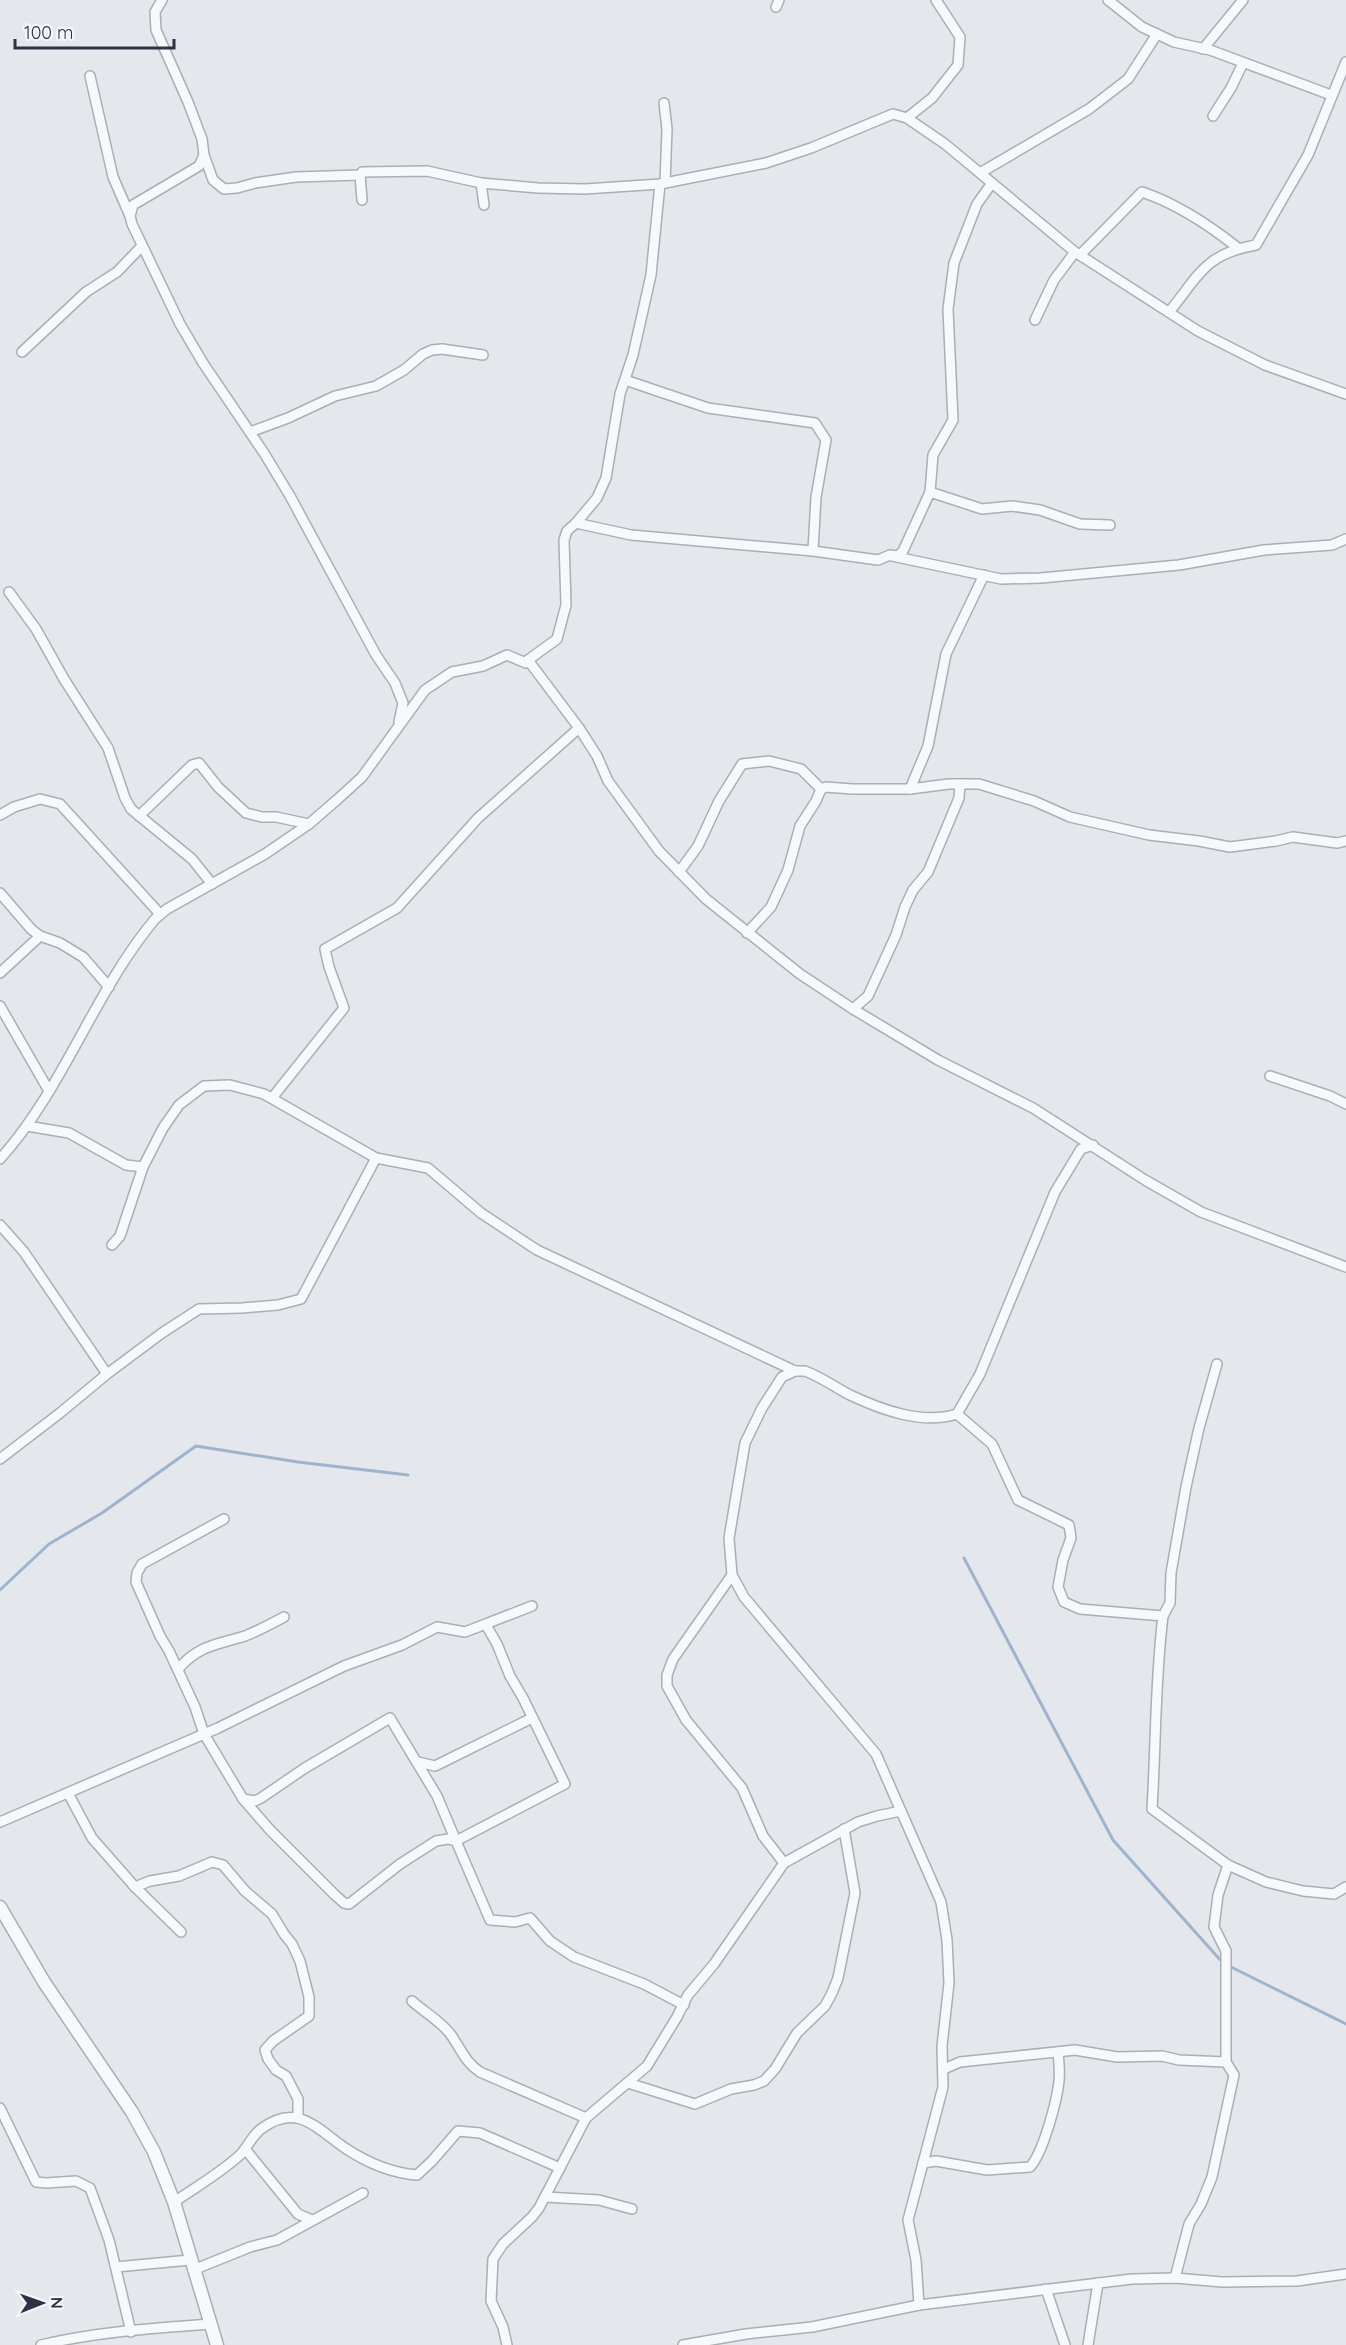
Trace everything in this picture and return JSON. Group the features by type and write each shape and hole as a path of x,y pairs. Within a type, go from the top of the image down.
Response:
{"street":[{"path":"162,0 155,12 154,23 202,139 204,155 213,180 219,186 230,190 255,183 296,177 360,175 362,172 426,171 481,183 538,188 574,189 663,184 765,163 811,148 893,114 907,118 945,144 1077,254 1198,331 1265,365 1346,394"},
{"path":"907,118 932,98 958,65 960,37 936,0"},
{"path":"1108,0 1142,27 1174,42 1203,49 1331,95"},
{"path":"1203,49 1243,0"},
{"path":"980,173 1089,109 1128,79 1157,34"},
{"path":"1169,312 1198,274 1212,260 1238,248 1256,245 1308,155 1346,62"},
{"path":"1213,116 1231,88 1243,63"},
{"path":"90,76 113,177 142,246 202,363 291,496 376,655 395,682 403,704 398,728"},
{"path":"0,1159 27,1126 109,987 144,932 160,915 265,854 309,824 362,777 425,690 452,672 483,666 507,656 526,663 557,639 566,605 564,540 567,531 597,498 606,478 620,394 633,355 651,275 663,184 667,129 664,103"},
{"path":"130,216 133,205 199,166 204,155"},
{"path":"360,175 362,200"},
{"path":"481,183 484,205"},
{"path":"576,523 631,535 813,551 878,560 890,555 898,556 903,551 930,492 933,455 953,420 948,309 954,263 977,204 992,183"},
{"path":"1035,320 1054,280 1077,254 1142,192 1166,200 1214,229 1238,248"},
{"path":"22,352 87,292 117,272 142,246"},
{"path":"250,432 288,418 335,396 376,386 405,370 423,354 432,350 483,354"},
{"path":"625,380 708,408 815,423 826,440 816,497 813,551"},
{"path":"930,492 982,509 1012,506 1040,510 1080,524 1110,525"},
{"path":"890,555 1001,579 1041,578 1179,566 1264,550 1332,545 1346,539"},
{"path":"910,789 928,746 946,654 984,575"},
{"path":"9,592 36,629 64,679 108,748 125,798 139,816 192,859 212,884"},
{"path":"528,660 579,728 597,756 608,781 659,851 706,899 800,974 938,1060 1033,1108 1145,1180 1201,1212 1346,1267"},
{"path":"272,1098 344,1008 325,949 397,908 478,818 579,728"},
{"path":"679,872 699,846 719,801 742,764 769,762 801,769 821,789"},
{"path":"139,816 196,763 203,765 218,787 246,813 309,824"},
{"path":"853,1009 868,996 896,935 913,890 928,872 958,798 960,784"},
{"path":"747,933 771,907 788,870 800,826 821,789 826,787 910,789 979,784 1034,801 1070,817 1149,835 1230,847 1276,842 1293,837 1337,843 1346,842"},
{"path":"0,815 14,807 40,799 60,804 160,915"},
{"path":"0,893 40,936 60,943 83,957 109,987"},
{"path":"0,973 40,936"},
{"path":"0,1006 49,1091"},
{"path":"1270,1076 1330,1096 1346,1104"},
{"path":"112,1245 120,1236 143,1167 163,1128 179,1105 204,1086 230,1085 272,1098 376,1158 428,1168 481,1213 537,1250 795,1371 815,1375 884,1409 904,1415 936,1418 957,1414 980,1374 1055,1192 1082,1149 1093,1145"},
{"path":"27,1126 69,1133 126,1165 143,1167"},
{"path":"1075,1134 1082,1149"},
{"path":"0,1459 107,1374 199,1309 278,1305 301,1299 376,1158"},
{"path":"0,1225 24,1252 107,1374"},
{"path":"1217,1364 1199,1428 1186,1487 1173,1564 1170,1603 1163,1616 1157,1662 1157,1728 1152,1809 1228,1865 1266,1882 1303,1891 1334,1894 1346,1887"},
{"path":"795,1371 782,1377 762,1408 745,1443 729,1538 732,1575 744,1597 876,1754 941,1902 947,1940 949,1983 942,2046 943,2087 908,2220 916,2260 920,2305"},
{"path":"957,1414 992,1444 1018,1500 1069,1525 1071,1538 1063,1560 1058,1587 1064,1602 1080,1609 1163,1616"},
{"path":"224,1519 142,1564 137,1573 136,1582 160,1636 178,1669 204,1734 243,1799 271,1831 344,1903 349,1904 356,1900 400,1864 436,1841 448,1839 456,1841 565,1784 486,1625"},
{"path":"732,1575 673,1659 667,1675 667,1686 686,1720 742,1788 763,1836 784,1863"},
{"path":"0,1822 204,1734 344,1666 402,1644 437,1627 465,1632 532,1606"},
{"path":"178,1669 193,1653 246,1635 284,1617"},
{"path":"243,1799 255,1801 261,1798 305,1768 390,1718 437,1796 490,1920 515,1922 530,1918 550,1941 574,1957 644,1984 684,2005"},
{"path":"418,1762 435,1766 532,1718"},
{"path":"68,1792 92,1838 135,1887 181,1932"},
{"path":"507,2345 503,2327 491,2301 493,2259 503,2244 532,2217 545,2197 586,2118 628,2083 656,2054 688,1995 714,1964 784,1863 844,1829 877,1816 901,1811"},
{"path":"628,2083 695,2104 731,2089 754,2085 764,2080 775,2069 797,2033 825,2006 838,1978 855,1893 844,1829"},
{"path":"135,1887 150,1881 179,1876 212,1862 223,1865 245,1891 272,1914 292,1944 300,1961 309,1997 309,2016 273,2040 265,2050 276,2070 286,2076 298,2099 298,2117"},
{"path":"1175,2278 1189,2224 1201,2204 1214,2167 1234,2075 1226,2062 1226,1951 1214,1927 1218,1895 1228,1865"},
{"path":"0,1907 44,1982 132,2112 154,2152 174,2202 191,2265 217,2345"},
{"path":"412,2001 451,2034 459,2051 470,2065 480,2072 586,2118"},
{"path":"944,2069 960,2062 1075,2050 1117,2057 1162,2056 1179,2060 1226,2062"},
{"path":"923,2163 936,2161 987,2170 1030,2167 1041,2147 1055,2100 1059,2081 1058,2052"},
{"path":"0,2108 36,2182 46,2184 76,2181 90,2188 109,2240 131,2332"},
{"path":"174,2202 245,2149 261,2129 288,2116 298,2117 322,2129 345,2148 393,2172 417,2175 432,2162 458,2131 480,2133 560,2168"},
{"path":"245,2149 298,2214 312,2220"},
{"path":"116,2267 191,2265 277,2240 363,2193"},
{"path":"545,2197 599,2200 632,2209"},
{"path":"683,2345 746,2334 812,2327 920,2305 1132,2279 1175,2278 1222,2283 1297,2281 1346,2274"},
{"path":"1088,2345 1098,2283"},
{"path":"1046,2289 1065,2345"},
{"path":"41,2345 131,2332 210,2324"}],"waterway":[{"path":"0,1590 49,1544 102,1513 196,1446 298,1462 408,1475"},
{"path":"964,1558 1113,1840 1223,1963"},
{"path":"1229,1966 1346,2024"}]}
